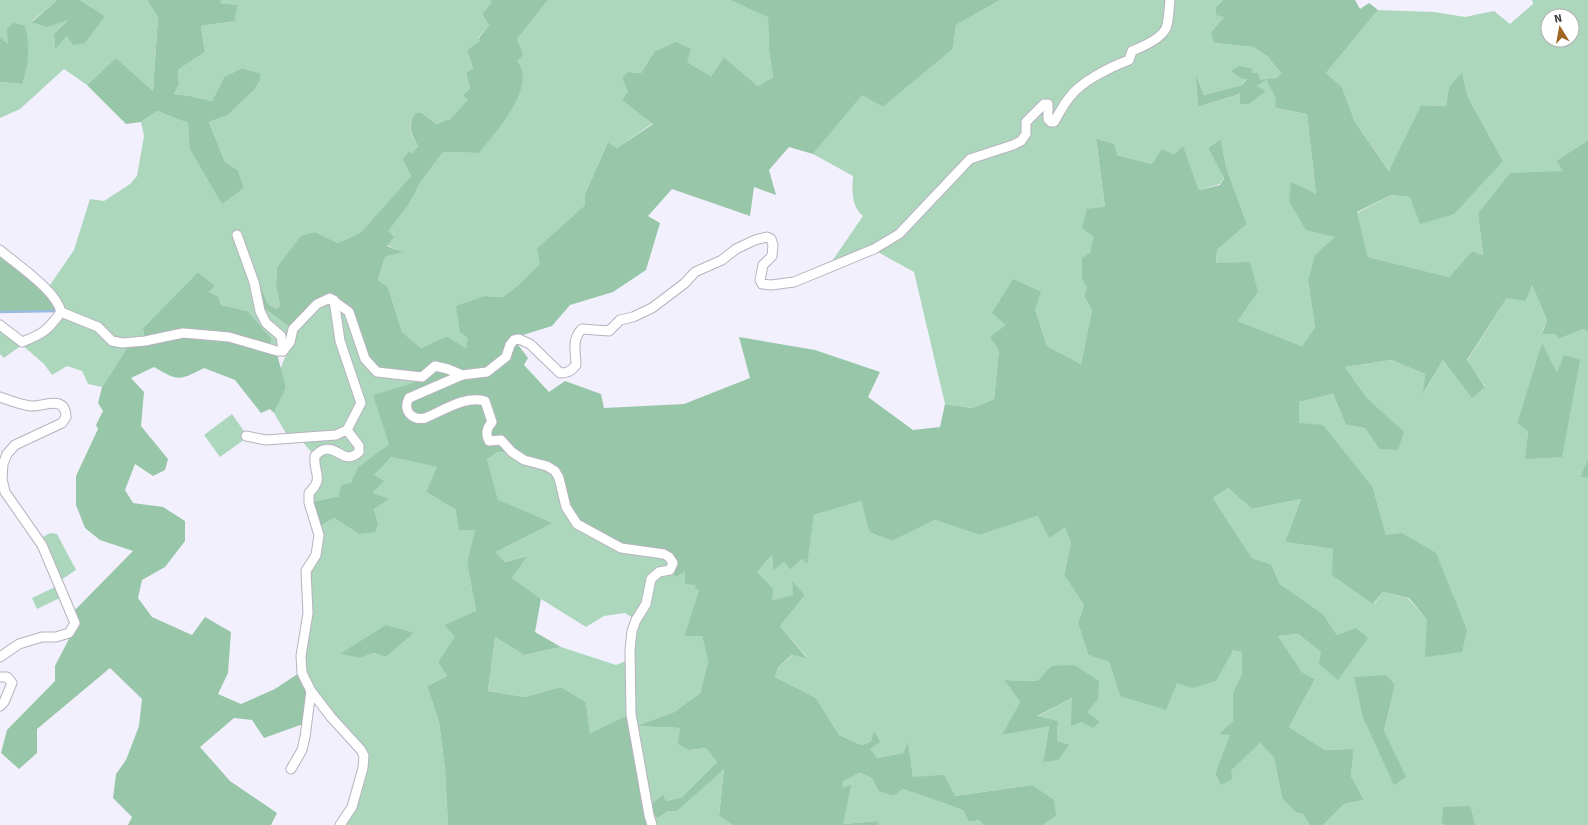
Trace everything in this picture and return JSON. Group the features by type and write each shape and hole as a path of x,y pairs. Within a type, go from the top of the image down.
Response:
{"street":[{"path":"652,825 631,714 630,650 632,631 636,620 646,604 651,579 660,572 670,570 672,563 669,557 664,554 621,548 577,524 566,507 560,478 555,471 547,466 524,460 512,452 502,440 489,441 486,436 487,428 492,422 485,400 468,400 425,418 419,419 408,413 406,407 409,398 462,375 487,372 506,356 510,345 514,340 519,339 530,344 560,372 566,373 572,370 576,365 574,343 577,334 582,328 609,332 620,320 633,317 652,308 695,272 722,260 736,249 755,240 767,237 773,242 772,256 762,265 760,280 762,284 771,285 794,282 874,249 899,234 970,159 1013,145 1021,140 1026,134 1026,122 1044,104 1047,103 1049,106 1048,119 1051,122 1054,122 1069,97 1081,86 1119,64 1129,60 1132,50 1148,44 1164,31 1167,26 1170,0"},
{"path":"237,235 254,282 260,312 266,323 281,336 283,350"},
{"path":"0,250 38,281 56,301 61,312 98,327 112,341 122,343 145,341 183,333 229,337 277,351 283,350 290,342 293,329 317,304 330,298 348,312 365,359 377,372 422,377 436,366 462,375"},
{"path":"246,436 266,440 336,435 346,430 361,403 340,341 334,300"},
{"path":"0,325 22,342 37,336 48,329 61,312"},
{"path":"0,397 30,406 54,403 61,405 66,410 66,417 62,423 15,445 7,454 3,464 2,479 5,492 42,545 75,623 69,633 56,637 42,637 19,644 0,657"},
{"path":"340,825 352,807 363,768 364,756 361,750 331,717 311,691 302,673 301,656 308,613 306,571 316,555 319,535 309,503 309,493 317,486 318,477 314,464 315,456 323,450 331,450 347,458 354,456 359,452 359,446 346,430"},
{"path":"0,677 7,677 12,683 4,702 0,706"},
{"path":"291,770 302,750 311,691"}],"green space":[{"path":"0,0 57,0 32,21 69,19 54,34 55,48 67,36 105,16 80,0 147,0 158,17 153,91 116,58 87,85 64,69 20,109 0,118 0,82 22,84 8,44 0,37"},
{"path":"57,0 80,0 105,16 85,43 73,45 67,36 55,49 54,34 68,20 47,27 32,22"},
{"path":"147,0 221,0 220,3 237,5 235,21 201,26 205,52 178,70 179,85 174,94 212,101 224,77 242,68 260,73 260,81 253,91 228,115 209,122 225,162 238,170 244,188 222,204 190,149 188,123 157,111 141,122 126,124 87,85 116,58 153,91 158,17"},
{"path":"221,0 490,0 491,3 482,14 489,25 478,38 482,40 467,50 473,68 466,73 470,88 463,95 469,100 450,119 436,124 422,113 415,113 411,122 410,130 418,146 412,153 409,151 402,159 411,176 360,233 338,243 315,232 301,237 277,267 276,286 280,305 277,309 268,304 258,283 265,309 291,328 285,344 283,335 268,321 263,311 256,281 242,240 237,242 251,282 257,312 263,324 278,338 280,348 271,346 271,338 248,311 221,305 219,297 209,292 215,286 198,272 143,328 144,338 122,340 114,339 99,325 63,310 59,299 48,288 74,250 90,199 104,201 130,184 137,176 144,136 141,122 157,111 188,123 191,149 222,203 244,188 238,170 225,162 209,122 228,115 253,91 260,81 260,73 242,68 224,77 212,101 174,94 179,85 178,70 205,52 201,26 235,21 236,5 219,3"},
{"path":"490,0 548,0 517,39 523,55 517,61 522,72 522,83 512,109 504,122 479,153 443,152 420,183 409,204 388,231 394,237 387,246 403,252 385,257 378,280 388,287 402,332 421,348 447,336 466,348 468,338 460,332 456,306 485,296 503,297 518,285 540,264 537,248 585,205 585,194 608,142 617,148 653,124 622,100 628,91 622,78 628,72 641,73 654,52 676,42 691,49 687,62 711,76 724,57 758,86 773,77 769,51 768,17 730,0 1000,0 956,25 953,49 883,107 862,95 813,154 789,147 769,170 776,195 754,187 750,216 672,189 648,216 660,223 646,270 613,292 570,305 552,326 513,338 504,355 486,370 462,373 449,367 421,374 379,370 368,358 351,310 330,295 291,328 265,309 257,280 268,304 277,309 280,305 276,286 277,267 301,236 315,232 338,243 360,233 411,176 402,159 409,151 412,153 418,146 411,130 411,122 415,113 422,113 436,124 450,119 468,100 463,95 470,88 466,73 473,68 467,50 481,40 478,39 489,25 482,14 491,3"},
{"path":"548,0 730,0 768,16 769,51 773,77 758,86 724,57 711,76 687,62 654,52 641,73 628,72 628,91 622,100 653,123 617,148 608,142 585,194 585,205 537,248 541,264 518,285 503,297 485,296 466,348 447,336 421,348 402,332 388,287 378,280 385,257 402,252 387,245 387,231 409,204 420,183 443,152 479,153 517,61 522,55 517,39"},
{"path":"1000,0 1167,0 1162,30 1128,56 1079,84 1053,119 1049,101 1019,138 968,156 897,232 871,246 830,264 863,216 856,208 854,203 853,176 813,154 862,94 883,107 953,49 956,25"},
{"path":"1173,0 1223,0 1216,7 1224,17 1211,32 1215,43 1253,47 1267,56 1281,73 1277,78 1266,80 1277,98 1275,108 1307,114 1316,194 1336,237 1308,281 1315,327 1302,346 1238,321 1258,292 1216,264 1217,250 1247,224 1226,167 1221,139 1208,148 1224,177 1220,184 1199,190 1183,147 1174,156 1152,164 1117,155 1096,140 1105,207 1093,236 1090,253 1082,279 1088,288 1084,296 1092,310 1081,364 1047,346 1035,309 1006,325 999,350 994,399 972,408 945,404 914,272 876,251 971,161 1021,144 1029,123 1045,106 1049,125 1082,88 1166,34","holes":["1253,70 1251,73 1260,80 1265,80 1256,86 1266,91 1241,94 1198,107 1197,76 1204,95 1242,85"]},
{"path":"1223,0 1355,0 1360,9 1369,3 1378,10 1326,73 1342,87 1355,122 1389,171 1421,105 1446,106 1449,86 1462,73 1468,97 1503,161 1454,214 1420,224 1410,197 1391,195 1357,212 1368,257 1449,277 1472,251 1483,255 1478,214 1510,173 1563,171 1556,161 1588,140 1588,332 1583,329 1559,339 1555,334 1542,334 1547,320 1532,285 1525,301 1507,298 1467,360 1485,387 1472,398 1443,360 1423,394 1425,374 1391,360 1345,367 1366,397 1404,432 1398,450 1379,449 1365,428 1346,425 1333,394 1299,402 1299,423 1323,425 1373,488 1386,535 1402,533 1436,553 1467,630 1462,652 1425,657 1427,620 1409,598 1383,592 1373,604 1332,575 1333,549 1285,542 1301,499 1252,509 1228,488 1213,498 1252,558 1271,564 1280,584 1323,614 1337,635 1356,628 1368,638 1338,680 1319,664 1321,652 1298,634 1278,636 1302,672 1315,679 1289,727 1325,750 1354,749 1351,776 1364,800 1344,804 1323,825 1310,825 1303,814 1295,812 1282,798 1274,758 1260,743 1231,771 1232,779 1221,785 1215,774 1230,735 1219,734 1233,721 1233,692 1242,674 1242,652 1233,650 1216,681 1193,688 1177,683 1166,710 1120,696 1109,662 1088,655 1078,623 1084,605 1064,575 1071,543 1065,527 1049,538 1038,516 979,535 935,520 892,541 869,532 861,501 814,515 807,564 802,559 790,570 784,562 773,570 772,555 757,572 773,589 772,600 793,595 792,581 805,595 780,626 807,658 792,655 778,667 775,677 816,698 839,735 861,745 871,742 874,731 880,742 870,749 877,758 903,753 908,742 913,777 944,775 955,796 1032,785 1054,800 1056,816 1043,825 983,825 979,820 969,822 963,810 903,789 894,796 879,791 872,778 859,773 843,781 842,788 851,785 843,824 878,821 878,825 733,825 719,816 724,769 677,811 668,811 658,818 652,815 650,805 663,795 666,801 682,797 717,762 706,748 689,750 678,744 680,728 636,726 634,714 639,725 674,712 700,693 708,661 702,636 684,636 699,590 694,588 697,585 685,584 685,571 676,577 672,573 672,556 622,545 578,521 568,506 562,477 490,438 487,399 419,417 411,411 410,402 462,378 488,375 516,342 528,358 524,365 549,392 565,381 601,394 604,408 684,404 750,378 739,337 815,350 880,372 868,397 913,430 940,427 945,404 972,408 994,399 999,350 990,337 1006,325 992,313 1013,279 1041,292 1035,309 1047,346 1081,364 1092,310 1084,296 1087,288 1082,279 1082,258 1090,253 1093,236 1082,228 1087,209 1105,207 1096,139 1114,144 1117,155 1152,164 1162,149 1174,155 1183,146 1199,190 1220,185 1224,178 1208,148 1221,139 1226,167 1247,224 1217,250 1216,263 1250,262 1258,292 1238,321 1302,346 1315,327 1308,281 1315,255 1335,237 1306,230 1289,201 1291,182 1316,194 1307,114 1275,108 1276,98 1266,80 1257,86 1266,91 1249,104 1240,104 1240,94 1198,107 1196,74 1204,95 1242,85 1247,79 1241,78 1231,71 1239,66 1253,69 1251,73 1258,73 1260,80 1277,78 1281,73 1267,56 1253,47 1215,43 1211,32 1224,17 1216,15 1216,7"},
{"path":"1532,0 1588,0 1588,140 1556,161 1564,171 1478,214 1483,255 1472,251 1449,277 1368,257 1357,213 1391,195 1410,197 1503,161 1468,97 1462,74 1449,86 1446,106 1421,105 1390,172 1355,122 1342,87 1326,73 1378,10 1434,12 1465,17 1494,11 1510,24 1533,4"},
{"path":"14,23 25,26 28,40 28,55 22,84 0,82 0,37 8,44 7,28"},
{"path":"0,253 25,272 48,294 58,311 0,312"},
{"path":"198,272 215,286 209,292 219,297 221,305 248,311 271,338 271,346 230,334 144,338 143,328"},
{"path":"1532,285 1547,320 1542,333 1555,334 1559,339 1583,329 1588,332 1588,459 1580,477 1588,478 1588,825 1475,825 1471,806 1442,822 1444,825 1323,825 1344,804 1364,800 1351,776 1354,749 1325,750 1289,727 1315,679 1302,672 1278,636 1298,634 1321,652 1337,635 1323,614 1280,584 1271,564 1252,558 1213,498 1228,488 1252,509 1301,499 1285,542 1333,549 1374,604 1383,592 1408,598 1427,620 1462,652 1386,535 1373,488 1299,423 1299,402 1333,394 1346,425 1365,428 1379,449 1403,432 1366,397 1345,367 1391,360 1425,374 1424,393 1443,360 1472,397 1485,386 1467,361 1507,298","holes":["1542,344 1557,374 1526,459 1528,432 1517,423","1354,677 1395,685 1384,731 1362,715"]},
{"path":"330,301 358,403 345,428 335,433 287,435 274,413 286,388 280,370 295,331 319,306"},
{"path":"338,307 423,380 389,444 358,467 352,483 339,496 312,502 312,495 319,487 321,477 318,457 324,453 361,453 350,429 364,403 342,340"},
{"path":"62,315 129,345 102,387 88,384 82,371 67,366 52,375 44,364 22,345 4,358 0,354 0,329 22,344"},
{"path":"182,336 228,339 277,354 286,388 274,413 270,409 261,413 235,380 204,368 179,378 168,375 154,367 131,378 144,392 141,426 168,459 165,470 153,476 135,464 125,490 133,503 163,507 185,521 185,541 165,567 142,580 138,598 152,617 192,635 205,617 231,632 228,673 218,694 241,704 275,689 299,673 308,692 303,724 264,738 252,720 234,718 200,747 230,781 277,813 271,825 128,825 132,817 113,798 116,774 126,760 139,726 142,699 110,668 37,729 37,753 19,769 1,753 7,730 55,681 55,666 71,635 74,611 133,551 100,540 85,528 76,505 76,476 98,429 96,425 103,411 98,403 102,387 129,345"},
{"path":"1542,343 1557,373 1564,355 1580,360 1562,457 1525,459 1528,432 1517,423"},
{"path":"436,369 455,375 408,395 411,419 469,402 484,403 490,421 485,437 498,441 510,453 498,452 487,459 498,500 553,523 496,552 505,562 527,556 512,578 541,599 535,632 561,647 524,655 495,637 488,691 524,697 561,687 586,702 590,733 628,715 649,825 448,825 445,769 439,722 427,686 447,676 438,662 455,637 445,625 476,611 467,563 475,530 459,530 456,510 426,492 437,467 391,457 374,475 384,481 372,493 389,499 374,509 378,523 375,532 359,534 334,518 322,525 322,535 312,502 339,496 341,485 351,483 358,467 389,444 373,395 423,380"},
{"path":"232,414 246,434 245,439 220,457 204,435"},
{"path":"346,433 356,447 356,450 352,454 341,452 313,454 301,440"},
{"path":"498,452 510,453 546,468 669,563 668,568 658,570 644,602 634,619 625,613 604,616 586,627 541,599 512,578 526,556 505,562 496,552 553,523 498,501 487,459"},
{"path":"391,457 438,467 426,492 456,510 476,530 467,563 476,611 438,662 447,676 427,686 439,722 445,769 448,825 343,825 367,756 313,690 305,672 308,572 322,535 322,525 334,518 359,534 378,523 373,500 373,481 377,471","holes":["414,633 386,657 374,653 360,658 341,654"]},
{"path":"1588,459 1588,478 1580,477"},
{"path":"861,501 869,532 892,541 935,520 979,535 1038,516 1065,526 1071,543 1064,575 1084,605 1078,623 1088,655 1109,662 1120,696 1177,683 1233,650 1242,652 1242,674 1233,692 1233,721 1220,734 1231,734 1215,774 1218,780 1231,771 1260,743 1274,758 1282,798 1295,812 1303,814 1310,825 1043,825 1056,816 1032,785 955,796 913,777 908,743 903,753 877,758 869,749 871,742 861,745 839,735 816,698 775,677 778,667 793,655 807,657 780,626 805,595 792,582 794,595 772,600 757,572 772,555 773,569 784,562 790,570 802,559 806,563 814,515","holes":["1051,666 1087,712 1072,698 1036,717 1058,721 1057,741 1043,762 1049,725 1003,735 1020,702 1004,680 1037,681"]},
{"path":"50,533 57,534 76,570 61,580 41,538"},
{"path":"685,570 697,585 699,590 684,636 702,635 708,661 700,693 674,712 639,725 634,714 635,632 654,580 661,575"},
{"path":"57,586 62,597 37,609 32,598"},
{"path":"386,625 414,633 386,657 374,653 360,658 340,654"},
{"path":"495,637 524,655 561,647 616,665 628,660 628,715 590,733 586,702 561,687 524,697 488,691"},
{"path":"1074,665 1099,681 1098,699 1087,712 1100,722 1093,728 1082,722 1071,726 1072,698 1037,716 1058,721 1057,741 1069,745 1058,760 1043,762 1049,726 1002,735 1020,702 1004,680 1037,681 1051,666"},
{"path":"1386,675 1395,685 1384,731 1406,777 1394,785 1362,715 1354,677"},
{"path":"636,726 680,728 690,750 706,748 717,762 682,797 666,801 663,796 650,805"},
{"path":"724,768 719,816 733,825 655,825 652,815 658,818 668,811 677,811"},
{"path":"859,773 872,778 894,796 903,789 963,810 969,822 979,820 983,825 878,825 878,821 843,824 841,788 843,780"},
{"path":"1471,806 1475,825 1444,825 1442,822 1443,807"}],"waterway":[{"path":"0,312 58,311"}]}
